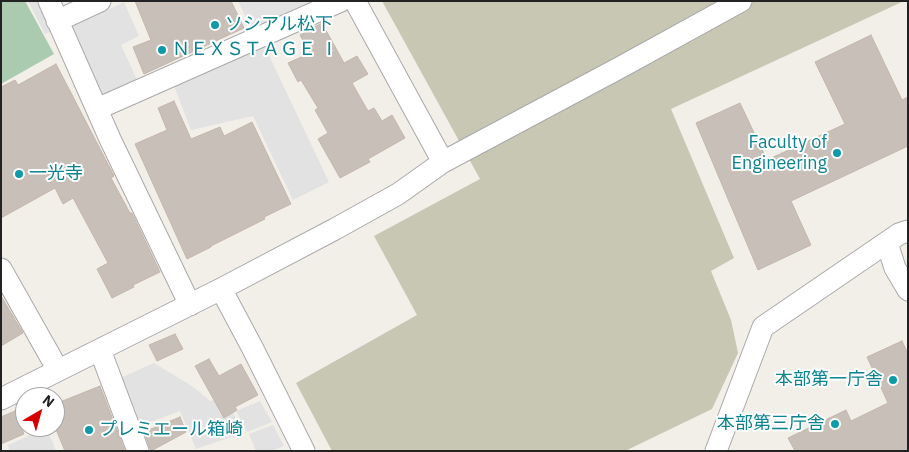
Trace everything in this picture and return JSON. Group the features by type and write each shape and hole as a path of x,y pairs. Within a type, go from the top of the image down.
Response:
{"street":[{"path":"49,1 97,109 190,305"},
{"path":"57,21 100,1"},
{"path":"97,109 342,1"},
{"path":"355,1 443,162"},
{"path":"1,398 190,305 336,230 398,194 443,162 741,1"},
{"path":"716,451 762,327 899,234 908,231"},
{"path":"887,243 896,268 908,290"},
{"path":"1,269 58,370"},
{"path":"221,289 304,451"},
{"path":"100,350 138,451"}],"shaded area":[{"path":"28,1 37,1 50,32 45,34"},
{"path":"238,1 326,1 254,33"},
{"path":"382,1 904,1 671,109 734,258 711,271 731,320 738,353 712,409 625,451 332,451 296,383 417,315 374,236 480,179"},
{"path":"124,2 139,36 121,45 137,80 102,96 70,28"},
{"path":"264,45 329,182 293,200 253,116 191,130 173,83"},
{"path":"154,363 195,388 210,401 222,398 232,411 243,433 196,449 180,411 138,427 118,379"},
{"path":"260,401 272,422 247,432 236,411"},
{"path":"273,425 284,446 272,451 256,451 249,434"},
{"path":"26,437 51,437 56,451 10,451 8,445"}],"green space":[{"path":"1,1 25,1 54,54 1,84"}],"building":[{"path":"135,1 231,1 244,28 144,74 133,47 151,40"},
{"path":"322,23 344,63 357,56 368,74 352,83 368,111 374,108 382,121 392,115 405,138 368,159 370,162 340,178 318,139 328,133 315,110 318,108 301,80 298,82 288,63 310,53 300,35"},
{"name":"Faculty of Engineering","path":"871,35 902,100 908,97 908,146 791,201 811,245 758,270 696,123 740,103 767,160 845,124 815,62"},
{"path":"56,64 114,176 111,178 130,213 132,213 160,272 112,298 97,269 108,263 73,198 63,204 55,188 1,218 1,87 15,80 18,85"},
{"path":"174,101 191,139 220,127 224,136 252,122 291,204 187,259 135,144 167,130 158,108"},
{"path":"1,296 23,333 1,346"},
{"path":"175,334 183,349 157,361 149,345"},
{"name":"本部第一庁舎","path":"902,341 908,354 908,451 795,451 788,438 846,410 851,421 888,403 867,357"},
{"path":"209,359 219,376 241,364 258,395 235,407 237,410 224,418 195,366"},
{"path":"100,386 125,451 65,451 59,437 65,437 65,400"},
{"path":"15,411 15,437 17,437 1,444 1,417"},
{"path":"180,417 186,432 151,451 144,432"}],"place":[{"name":"ソシアル松下","path":"215,25"},
{"name":"ＮＥＸＳＴＡＧＥ Ⅰ","path":"162,50"},
{"name":"Faculty of Engineering","path":"837,153"},
{"name":"一光寺","path":"19,174"},
{"name":"本部第一庁舎","path":"893,380"},
{"name":"本部第三庁舎","path":"835,424"},
{"name":"プレミエール箱崎","path":"89,430"}]}
